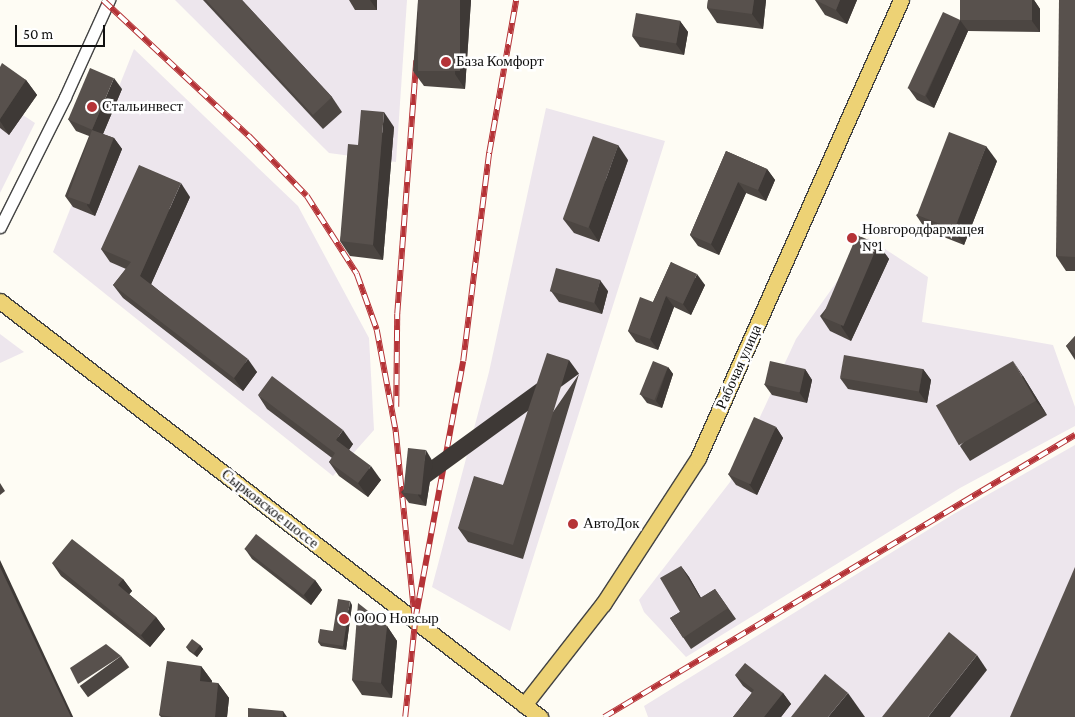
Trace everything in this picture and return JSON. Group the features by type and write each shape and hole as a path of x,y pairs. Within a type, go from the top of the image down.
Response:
{"main road":[{"name":"Рабочая улица","path":"524,705 603,604 698,458 901,0"},
{"name":"Сырковское шоссе","path":"0,301 540,717"}],"street":[{"path":"0,226 65,97 109,0"}],"shaded area":[{"path":"175,0 407,0 396,162 329,153"},
{"path":"134,49 298,206 369,338 374,430 333,476 53,252"},
{"path":"0,100 35,123 0,193"},
{"path":"546,108 665,141 510,631 432,587 489,372"},
{"path":"868,238 928,277 922,322 1053,345 1075,407 1075,426 960,488 686,657 644,612 639,600 730,482 796,339"},
{"path":"0,334 24,352 0,363"},
{"path":"1075,445 1075,717 648,717 644,706 952,515"}],"building":[{"path":"206,0 242,0 332,97 313,115"},
{"path":"418,0 460,0 460,71 418,71"},
{"path":"708,0 754,0 752,14 707,8"},
{"path":"815,0 840,0 836,10"},
{"path":"960,0 1032,0 1032,20 960,20"},
{"path":"1059,0 1075,0 1075,257 1056,256"},
{"path":"943,12 960,20 925,96 908,88"},
{"path":"636,13 680,21 676,43 632,36"},
{"path":"2,63 26,80 0,119 0,67"},
{"path":"90,68 114,78 92,130 68,120"},
{"path":"361,110 384,112 373,245 340,241 348,144 358,145"},
{"path":"92,130 114,138 89,205 68,197"},
{"path":"949,132 986,146 954,229 917,215"},
{"path":"593,136 618,145 588,228 563,219"},
{"path":"726,151 767,169 758,190 738,182 711,244 690,235"},
{"path":"139,165 181,183 140,276 248,359 234,378 113,285 131,262 101,249"},
{"path":"857,235 878,244 843,326 822,317"},
{"path":"671,262 697,274 683,304 666,296 650,339 628,331 640,297 653,302"},
{"path":"556,268 600,280 594,303 550,291"},
{"path":"1075,336 1075,354 1066,346"},
{"path":"547,353 569,360 513,545 458,528 474,476 503,485"},
{"path":"844,355 923,369 919,392 840,378"},
{"path":"653,361 668,367 654,400 640,394"},
{"path":"770,361 805,369 800,392 765,384"},
{"path":"1013,361 1036,401 959,445 936,406"},
{"path":"272,376 343,430 336,440 371,466 358,483 329,462 335,453 258,395"},
{"path":"754,417 776,427 750,484 728,475"},
{"path":"408,448 426,450 421,495 403,493"},
{"path":"256,534 315,580 303,595 244,549"},
{"path":"72,539 123,579 118,585 156,617 141,635 52,563"},
{"path":"681,566 700,598 715,589 728,608 683,638 670,618 680,612 660,578"},
{"path":"0,567 71,717 0,717"},
{"path":"1075,567 1075,717 1010,717"},
{"name":"ООО Новсыр","path":"338,599 350,601 343,646 318,642 320,629 333,631"},
{"path":"358,603 387,626 381,683 352,680"},
{"path":"949,632 977,655 928,717 882,717"},
{"path":"192,639 200,645 194,653 186,647"},
{"path":"106,644 121,656 78,684 70,668"},
{"path":"167,661 201,666 200,681 218,683 215,717 159,715"},
{"path":"745,663 783,693 764,717 733,717 754,690 735,675"},
{"path":"825,674 848,693 828,717 791,717"},
{"path":"248,708 283,711 283,717 248,717"}],"railway":[{"path":"103,0 249,136 307,196 357,274 377,330 396,432 415,620"},
{"path":"405,717 415,620 463,361 489,153 516,0"},
{"path":"396,407 397,314 416,61"},
{"path":"604,717 1075,435"}],"place":[{"name":"База Комфорт","path":"446,62"},
{"name":"Стальинвест","path":"92,107"},
{"name":"Новгородфармацея №1","path":"852,238"},
{"name":"АвтоДок","path":"573,524"},
{"name":"ООО Новсыр","path":"344,619"}]}
